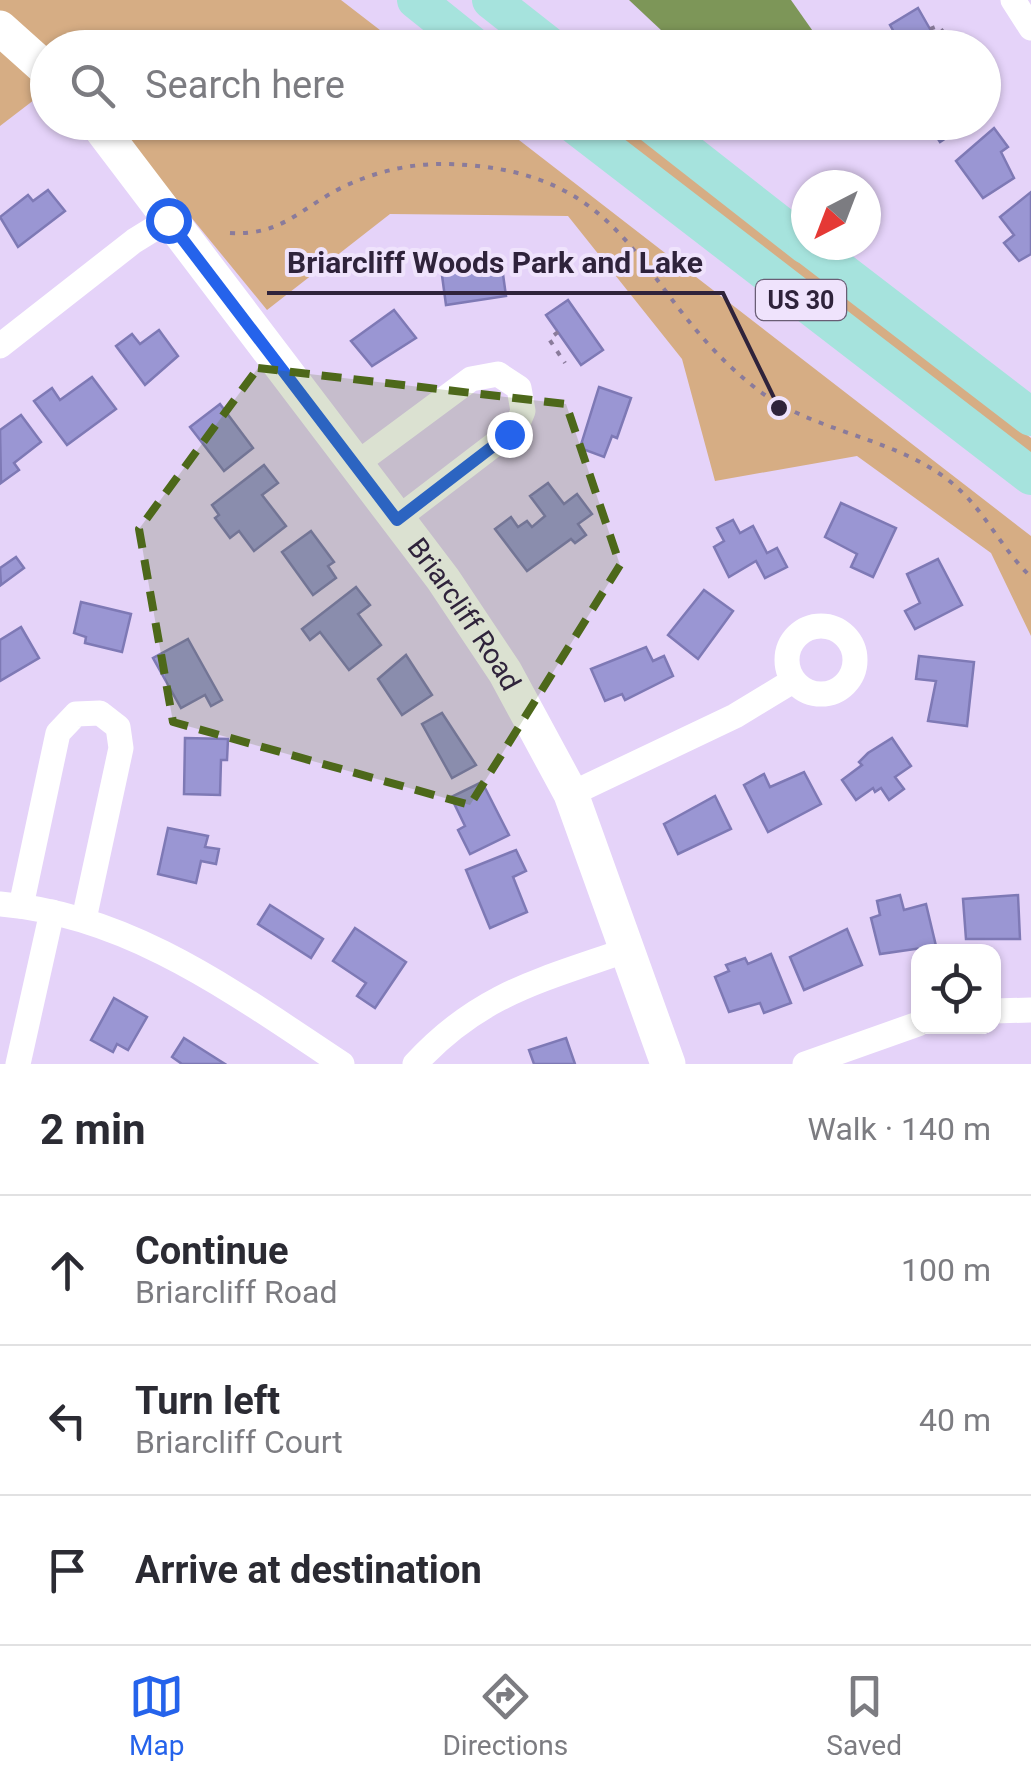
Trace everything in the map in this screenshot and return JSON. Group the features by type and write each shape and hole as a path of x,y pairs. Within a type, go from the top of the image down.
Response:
{"main road":[{"path":"416,0 454,30"},
{"path":"491,0 529,30"},
{"name":"US 30","path":"595,140 1031,476"},
{"name":"US 30","path":"672,140 791,233"},
{"name":"US 30","path":"826,260 1031,418"}],"street":[{"path":"1013,0 1031,28"},
{"path":"0,28 30,56"},
{"name":"Briarcliff Road","path":"109,140 482,635 571,794 630,949 668,1064"},
{"path":"0,346 134,241 168,220"},
{"path":"356,465 471,379 498,374 519,388 523,411 516,428 397,520"},
{"path":"571,794 735,716 791,682"},
{"path":"84,919 122,748 118,727 100,713 76,714 58,733 11,905 84,919 187,965 342,1064"},
{"path":"18,1064 52,912"},
{"path":"415,1064 445,1032 484,1004 630,949"},
{"path":"1001,1011 1031,1010"},
{"path":"804,1064 911,1026"}],"path":[{"path":"930,29 938,26 941,30"},
{"path":"230,233 265,233 344,186 373,174 424,165 498,171 572,192 620,230 693,325 754,387 785,408 885,442 932,468 975,503 1031,577"},
{"path":"558,332 548,339 565,364"}],"highlighted area":[{"path":"258,368 566,404 620,565 470,805 173,722 139,529"}],"shaded area":[{"path":"0,0 341,0 380,30 30,30 30,103 0,126"},
{"path":"629,0 791,0 812,30 661,30"},
{"path":"128,140 519,140 1031,536 1031,636 991,553 857,456 715,481 682,359 568,216 390,214 267,310"},
{"path":"621,140 643,140 791,254 791,260 799,260 1031,438 1031,455"}],"building":[{"path":"918,8 931,30 893,30 890,25"},
{"path":"1001,138 1008,147 1001,152 1014,178 983,198 956,161 980,140"},
{"path":"48,190 65,211 18,247 0,217 28,195 33,201"},
{"path":"1031,192 1031,254 1019,261 1004,243 1014,235 1000,217"},
{"path":"480,262 481,270 502,267 506,296 446,305 441,268"},
{"path":"568,300 603,350 581,365 546,315"},
{"path":"394,310 416,338 372,366 351,341"},
{"path":"159,330 178,356 145,385 116,346 132,334 140,344"},
{"path":"92,377 116,409 67,445 34,401 52,388 60,400"},
{"path":"599,387 631,398 617,438 612,436 604,457 580,448"},
{"path":"220,404 253,448 224,471 190,427"},
{"path":"21,415 41,442 14,463 19,470 1,483 0,430"},
{"path":"264,465 278,483 262,495 286,526 254,551 239,531 230,538 215,518 219,515 212,505"},
{"path":"548,483 564,504 577,494 592,514 578,524 586,535 575,543 571,539 527,571 495,529 511,517 518,527 527,521 532,527 545,516 530,496"},
{"path":"841,503 896,528 873,577 851,567 857,554 825,537"},
{"path":"733,520 740,533 753,526 767,553 777,548 787,567 765,578 756,561 729,577 714,547 724,541 717,528"},
{"path":"311,531 334,562 328,566 336,578 313,595 282,552"},
{"path":"16,557 24,568 1,585 0,568"},
{"path":"938,559 962,605 915,629 905,611 920,603 907,574"},
{"path":"356,587 370,605 358,614 381,645 349,670 320,632 310,640 302,629"},
{"path":"704,590 733,611 698,659 668,635"},
{"path":"81,602 131,614 122,652 85,643 86,637 74,633"},
{"path":"21,627 39,658 0,681 0,640"},
{"path":"188,639 222,700 211,706 205,695 181,708 153,658"},
{"path":"646,647 653,661 664,656 673,676 625,700 622,694 605,701 591,669"},
{"path":"406,655 432,695 402,715 378,679"},
{"path":"919,656 974,662 967,726 928,721 936,681 916,679"},
{"path":"442,713 476,765 452,778 422,724"},
{"path":"185,738 228,739 227,760 221,760 220,795 184,794"},
{"path":"892,738 911,766 895,777 904,789 889,800 881,788 875,792 873,788 856,800 842,780 862,765 859,762 868,753"},
{"path":"804,772 821,804 768,832 744,785 764,774 770,787"},
{"path":"482,782 509,835 470,854 458,830 465,826 451,797"},
{"path":"715,796 731,829 678,854 664,824"},
{"path":"168,828 208,836 205,847 219,849 216,864 201,861 196,883 158,874"},
{"path":"516,850 526,871 513,877 527,912 490,928 466,870"},
{"path":"900,895 904,910 926,904 936,944 911,944 911,950 880,954 871,918 880,915 877,901"},
{"path":"1018,895 1020,939 966,939 963,899"},
{"path":"270,905 323,939 311,958 258,924"},
{"path":"355,928 406,962 375,1008 357,996 366,983 333,961"},
{"path":"847,929 862,965 804,990 790,957"},
{"path":"771,954 791,1003 764,1013 760,1003 729,1012 715,977 729,971 726,965 745,958 748,964"},
{"path":"114,998 147,1017 128,1050 117,1044 113,1052 91,1040"},
{"path":"184,1038 225,1064 182,1064 172,1057"},
{"path":"566,1038 575,1064 534,1064 529,1050"}],"place":[{"name":"Briarcliff Woods Park and Lake","path":"779,408"}],"route":[{"path":"168,220 397,520 509,434"}]}
